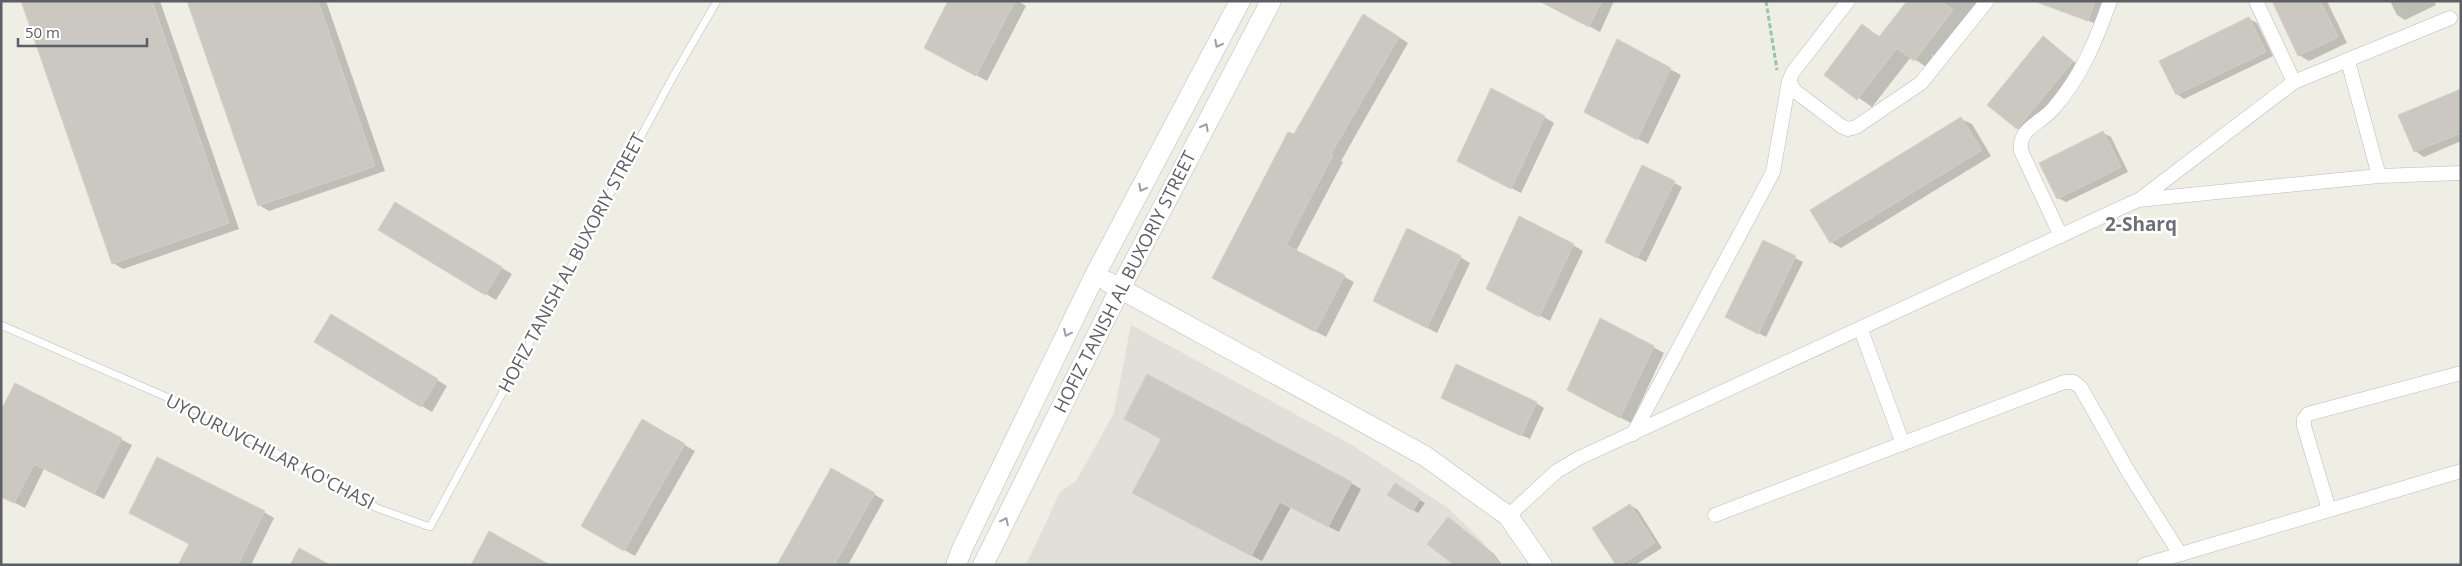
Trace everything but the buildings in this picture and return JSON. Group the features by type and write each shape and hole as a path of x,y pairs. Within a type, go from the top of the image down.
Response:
{"main road":[{"name":"HOFIZ TANISH AL BUXORIY STREET","path":"956,565 966,540 1096,275 1240,1"},
{"name":"HOFIZ TANISH AL BUXORIY STREET","path":"983,565 1120,289 1271,1"},
{"path":"1096,275 1425,456 1508,516 1542,565"}],"street":[{"path":"1634,434 1773,172 1789,81 1793,72 1848,1"},
{"path":"1789,81 1795,91 1841,126 1848,129 1856,127 1921,83 1958,40 1987,1"},
{"path":"2061,236 2021,152 2019,141 2024,133 2052,111 2075,82 2096,41 2110,1"},
{"path":"2256,1 2294,82"},
{"path":"1508,516 1557,471 1579,458 1861,330 2138,200 2294,82 2450,18"},
{"path":"2348,60 2379,176"},
{"path":"2138,200 2379,176 2461,173"},
{"path":"1861,330 1903,444"},
{"path":"2329,510 2304,426 2304,419 2308,414 2461,373"},
{"path":"1715,515 2064,382 2074,382 2081,388 2129,473 2180,554"},
{"path":"2144,565 2461,471"}],"lane":[{"name":"HOFIZ TANISH AL BUXORIY STREET","path":"430,526 716,1"},
{"name":"UYQURUVCHILAR KO'CHASI","path":"1,325 203,414 377,508 430,526"}],"path":[{"path":"1766,1 1777,74 1789,81"}],"shaded area":[{"path":"1131,325 1352,445 1448,508 1485,544 1471,565 1026,565 1060,492 1076,481 1114,413"}],"district":[{"name":"2-Sharq","path":"2141,224"}]}
